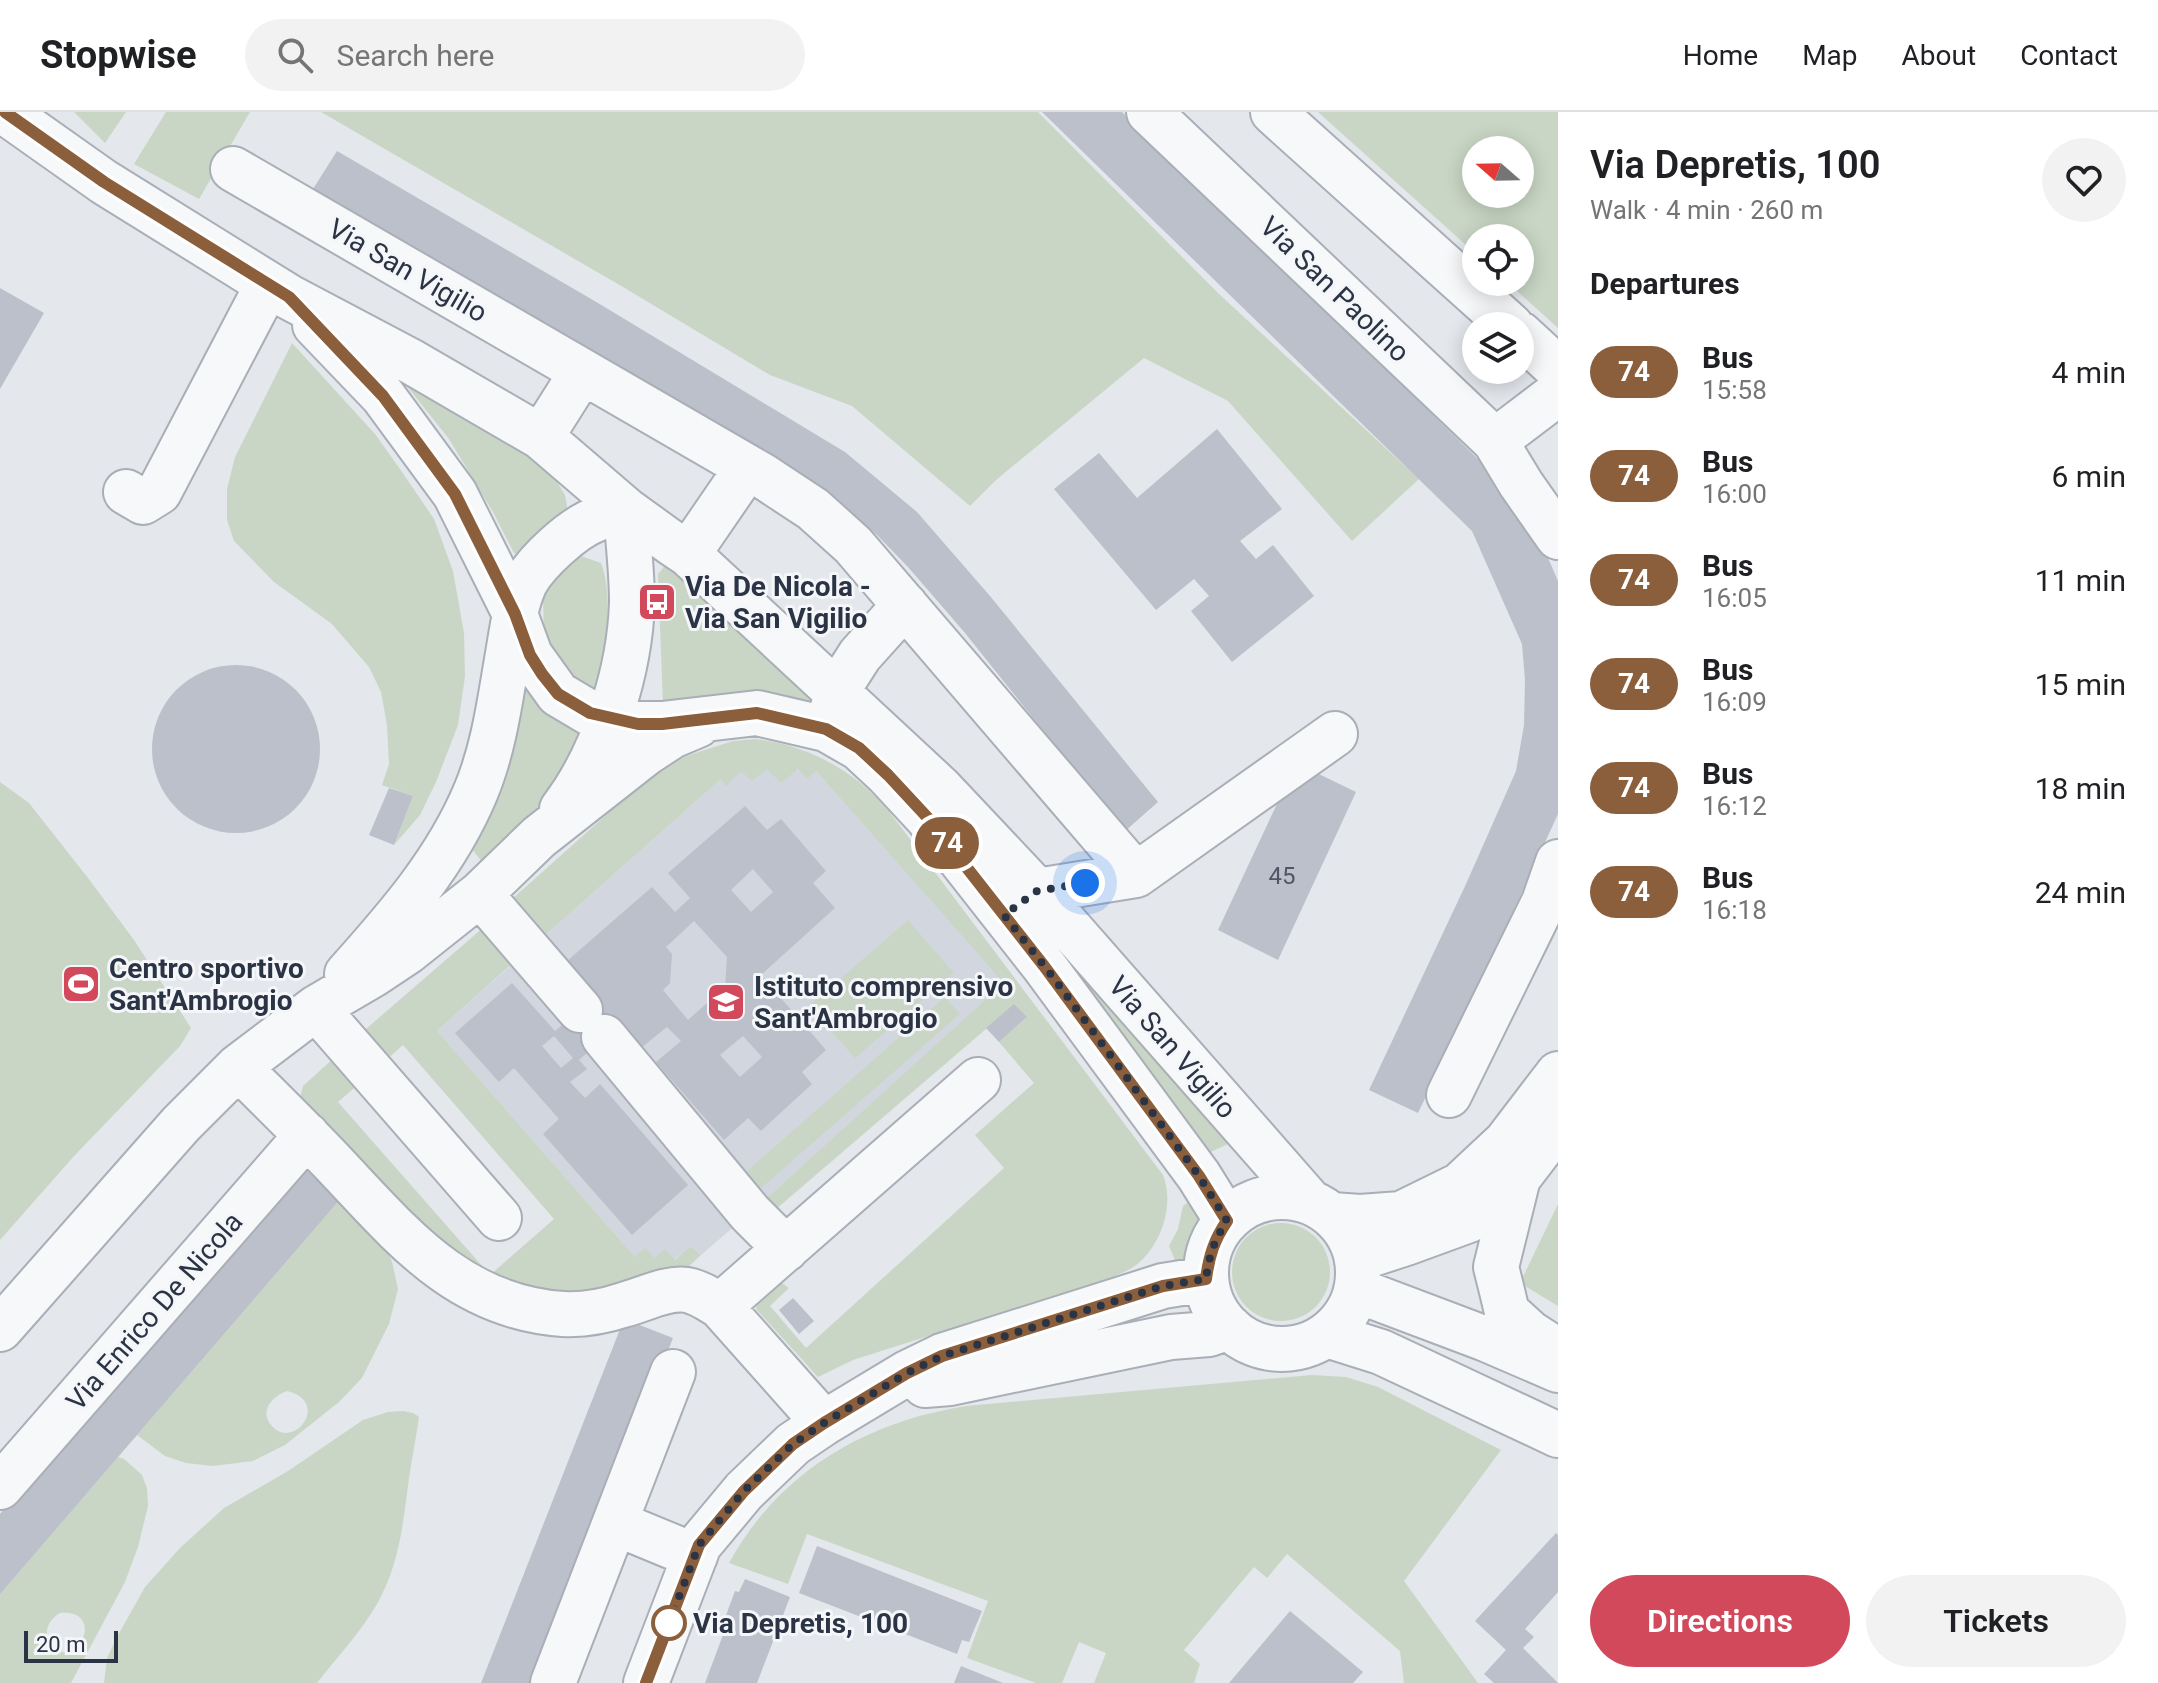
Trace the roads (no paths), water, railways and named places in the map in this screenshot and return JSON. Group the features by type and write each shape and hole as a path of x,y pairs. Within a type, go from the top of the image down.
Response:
{"street":[{"name":"Via San Vigilio","path":"5,112 104,182 278,291 412,362 541,437 626,510 688,554 831,710 940,788 1020,903 1321,1208"},
{"path":"1273,112 1495,312"},
{"name":"Via San Paolino","path":"1175,121 1495,441 1558,537"},
{"name":"Via San Vigilio","path":"233,169 763,476 813,509 853,545 1136,875"},
{"name":"Via San Vigilio","path":"278,291 383,396 455,494 515,614"},
{"path":"126,492 143,502 159,492 278,291"},
{"path":"1534,347 1558,369"},
{"path":"541,437 582,372"},
{"path":"1495,441 1558,393"},
{"path":"688,554 747,468"},
{"path":"316,1008 418,890 447,849 465,816 477,788 495,727 515,614 526,583 548,554 578,530 595,519 626,510 632,600 626,662 609,719 586,771 565,805 539,837"},
{"path":"515,614 530,655 558,694 590,713 609,719 662,724 757,713 831,710 860,655 905,605"},
{"path":"0,1329 181,1124 238,1067 316,1008 407,952 480,894 539,837 664,741 715,718"},
{"path":"1020,903 1136,875 1335,734"},
{"path":"1449,1095 1551,907 1558,862"},
{"path":"480,894 750,1213 786,1249"},
{"name":"Via San Vigilio","path":"1020,903 1053,977 1199,1176 1227,1221"},
{"path":"316,1008 499,1218"},
{"path":"238,1067 414,1248 469,1287 530,1309 565,1314 624,1305 641,1298 686,1290 720,1306 824,1423"},
{"path":"1321,1208 1348,1235 1357,1274 1345,1315 1327,1335 1308,1344 1288,1349 1268,1348 1247,1340 1229,1327 1212,1301 1206,1279 1208,1257 1215,1238 1227,1221 1245,1207 1265,1199 1288,1197 1360,1217 1401,1214 1460,1185 1506,1142 1558,1074"},
{"path":"720,1306 978,1080"},
{"path":"1357,1274 1406,1243 1469,1220 1518,1178 1558,1126"},
{"name":"Via Enrico De Nicola","path":"0,1487 307,1135"},
{"path":"1518,1178 1496,1267 1507,1312 1530,1333 1558,1351"},
{"path":"1357,1274 1472,1333 1558,1370"},
{"path":"646,1683 699,1545 744,1491 793,1444 907,1373 942,1356 1163,1286 1206,1279"},
{"path":"883,1389 950,1383 1171,1337 1209,1334 1229,1327"},
{"path":"1327,1335 1381,1352 1549,1430"},
{"path":"553,1683 673,1372"},
{"path":"1549,1430 1534,1407 1547,1381 1558,1382"},
{"path":"615,1523 695,1556"}],"place":[{"name":"Via De Nicola - Via San Vigilio","path":"657,602"},
{"name":"Centro sportivo Sant'Ambrogio","path":"81,984"},
{"name":"Istituto comprensivo Sant'Ambrogio","path":"726,1002"},
{"name":"Via Depretis, 100","path":"669,1623"}]}
